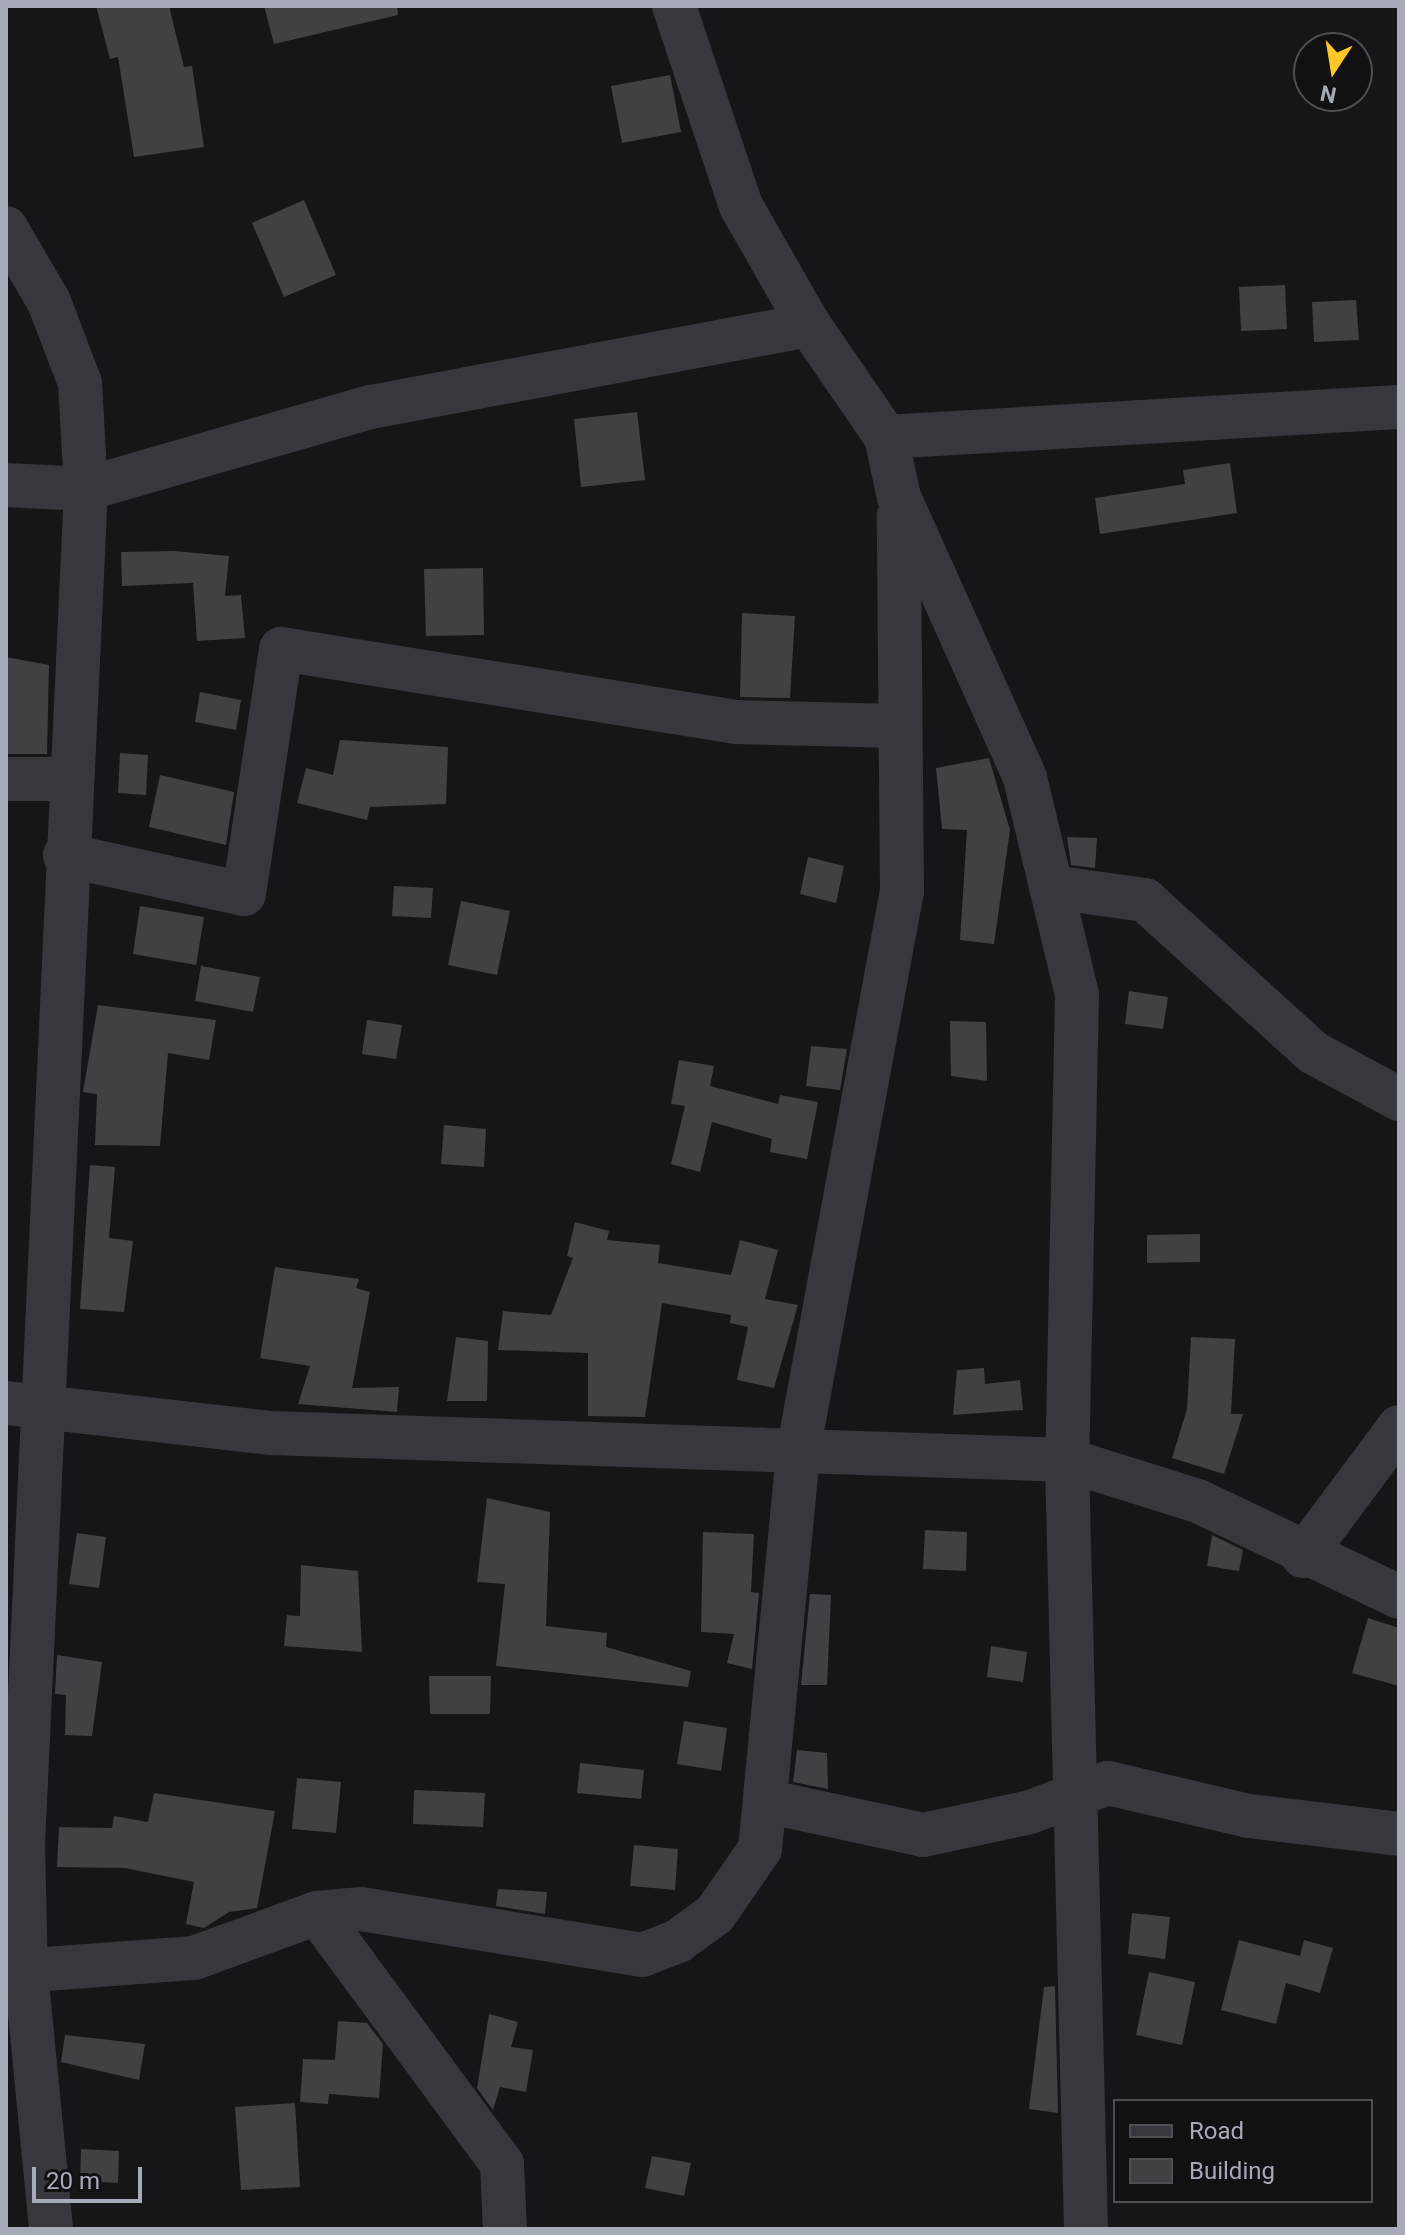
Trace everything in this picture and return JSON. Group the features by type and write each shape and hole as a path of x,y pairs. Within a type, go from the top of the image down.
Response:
{"street":[{"path":"674,6 741,206 809,325 886,437 899,497 1025,778 1077,995 1067,1460 1086,2229"},
{"path":"6,228 49,302 80,383 86,489 65,855 24,1404 23,1843 16,1972 51,2229"},
{"path":"6,485 86,489 371,407 809,325"},
{"path":"886,437 1399,407"},
{"path":"16,1972 194,1958 317,1913 361,1909 642,1955 678,1941 715,1914 760,1849 798,1452 902,891 899,497"},
{"path":"65,855 244,894 281,649 736,722 900,726"},
{"path":"6,779 70,779"},
{"path":"1051,887 1145,900 1314,1053 1399,1099"},
{"path":"24,1404 271,1433 1067,1460 1198,1501 1303,1556 1399,1597"},
{"path":"1303,1556 1399,1427"},
{"path":"765,1801 923,1835 954,1833 1108,1783 1249,1816 1399,1834"},
{"path":"317,1913 502,2164 505,2229"}],"building":[{"path":"96,6 169,6 184,67 192,66 204,147 134,157 118,57 110,59"},
{"path":"264,6 397,6 398,15 274,44"},
{"path":"670,75 681,132 622,143 611,86"},
{"path":"304,200 336,275 284,297 252,223"},
{"path":"1285,285 1287,329 1241,331 1239,287"},
{"path":"1356,300 1359,340 1314,342 1312,302"},
{"path":"637,412 645,480 581,487 574,419"},
{"path":"1230,463 1237,513 1100,534 1095,498 1185,484 1183,470"},
{"path":"174,551 229,556 225,596 241,595 245,638 197,641 193,583 122,586 121,552"},
{"path":"483,568 484,635 426,636 424,569"},
{"path":"742,613 795,616 790,698 740,697"},
{"path":"6,657 49,665 47,754 6,754"},
{"path":"200,692 241,700 236,730 195,722"},
{"path":"340,740 448,747 446,804 370,807 367,820 297,803 306,768 333,775"},
{"path":"120,753 148,755 146,795 118,793"},
{"path":"989,758 1010,830 994,944 960,940 967,830 942,829 936,768"},
{"path":"160,775 234,792 226,845 149,827"},
{"path":"1067,837 1097,838 1095,868 1071,865"},
{"path":"808,857 844,866 836,903 800,894"},
{"path":"394,886 433,888 431,918 392,916"},
{"path":"461,901 510,911 497,975 448,965"},
{"path":"140,906 204,917 196,965 133,954"},
{"path":"201,966 260,977 253,1012 195,1001"},
{"path":"1129,991 1168,997 1163,1029 1125,1024"},
{"path":"98,1005 216,1020 209,1060 168,1053 160,1146 95,1145 97,1094 83,1092"},
{"path":"367,1020 402,1025 396,1059 362,1054"},
{"path":"950,1021 986,1022 987,1081 951,1076"},
{"path":"811,1046 847,1049 840,1090 806,1086"},
{"path":"679,1060 714,1066 710,1086 778,1104 780,1095 818,1102 807,1159 770,1152 772,1139 712,1122 700,1172 671,1164 685,1106 671,1104"},
{"path":"444,1125 486,1129 484,1167 441,1164"},
{"path":"90,1165 115,1167 109,1238 133,1241 124,1312 80,1309"},
{"path":"575,1222 609,1231 607,1240 660,1245 658,1263 731,1275 740,1240 778,1250 765,1299 798,1305 774,1388 737,1380 748,1327 730,1323 731,1315 662,1303 645,1417 588,1416 588,1353 498,1350 503,1311 551,1315 573,1258 567,1256"},
{"path":"1200,1234 1200,1262 1147,1263 1147,1235"},
{"path":"275,1267 359,1279 356,1288 370,1292 352,1388 399,1387 397,1412 298,1404 310,1366 260,1358"},
{"path":"456,1337 488,1341 487,1401 447,1401"},
{"path":"1191,1337 1235,1339 1231,1414 1243,1414 1224,1474 1172,1458 1187,1409"},
{"path":"984,1368 985,1384 1020,1380 1023,1410 953,1415 957,1370"},
{"path":"487,1498 550,1512 546,1626 607,1633 606,1647 691,1671 688,1687 496,1666 505,1584 477,1582"},
{"path":"925,1530 967,1532 966,1571 923,1569"},
{"path":"703,1532 754,1534 751,1592 759,1593 752,1669 727,1663 734,1634 701,1632"},
{"path":"77,1533 106,1537 99,1588 69,1584"},
{"path":"1212,1535 1243,1550 1239,1571 1207,1566"},
{"path":"301,1565 358,1571 362,1652 284,1646 287,1615 300,1616"},
{"path":"810,1594 831,1595 827,1685 801,1685"},
{"path":"1368,1618 1399,1628 1399,1686 1352,1673"},
{"path":"991,1646 1027,1652 1023,1682 987,1677"},
{"path":"57,1655 102,1662 92,1736 65,1735 66,1695 55,1694"},
{"path":"429,1676 491,1676 490,1714 430,1714"},
{"path":"684,1721 727,1728 721,1771 677,1764"},
{"path":"797,1750 827,1753 828,1789 793,1782"},
{"path":"580,1763 644,1770 641,1799 577,1793"},
{"path":"297,1778 341,1782 336,1833 292,1829"},
{"path":"414,1790 485,1793 483,1827 413,1824"},
{"path":"154,1793 275,1811 257,1908 229,1912 204,1928 186,1924 194,1882 125,1868 57,1867 59,1827 112,1828 114,1816 148,1822"},
{"path":"634,1845 678,1849 675,1890 630,1886"},
{"path":"498,1889 547,1892 545,1914 496,1906"},
{"path":"1132,1913 1170,1917 1165,1959 1128,1954"},
{"path":"1239,1940 1300,1956 1304,1940 1333,1948 1320,1993 1286,1983 1276,2024 1221,2010"},
{"path":"1149,1972 1195,1982 1182,2045 1136,2035"},
{"path":"1055,1986 1058,2113 1029,2109 1044,1987"},
{"path":"489,2014 518,2022 511,2047 533,2050 526,2092 500,2087 493,2110 477,2088"},
{"path":"338,2021 367,2023 383,2044 379,2098 329,2094 328,2104 300,2102 303,2059 335,2060"},
{"path":"65,2035 145,2044 139,2080 61,2062"},
{"path":"295,2103 300,2187 241,2190 235,2107"},
{"path":"81,2149 119,2151 118,2183 80,2181"},
{"path":"652,2156 691,2163 684,2196 645,2188"}]}
